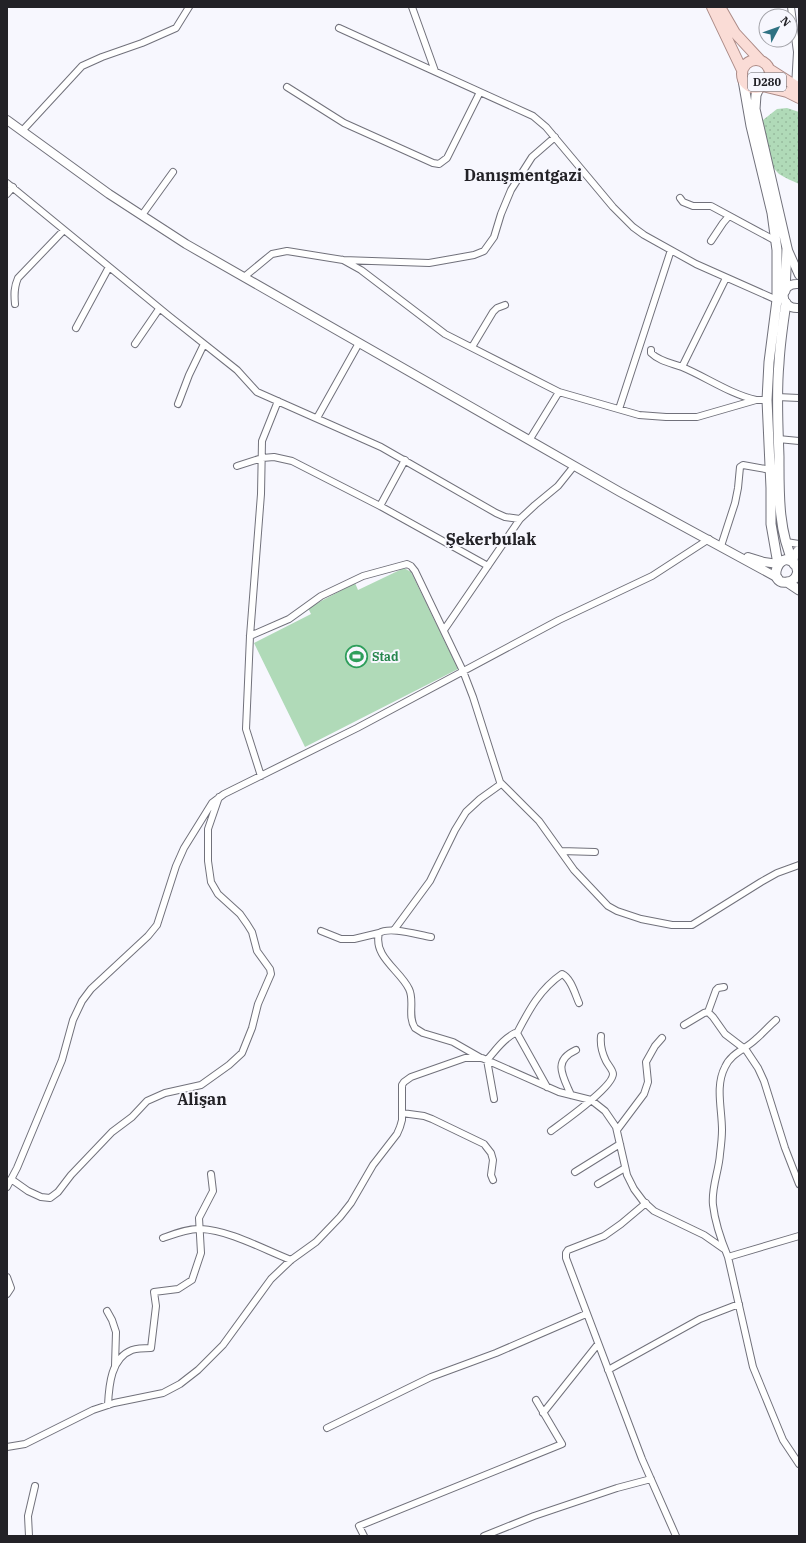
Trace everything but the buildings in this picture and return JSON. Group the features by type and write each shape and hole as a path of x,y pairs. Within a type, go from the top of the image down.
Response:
{"main road":[{"name":"D280","path":"712,7 743,75 745,83 752,88 761,87 787,92 799,98"},
{"name":"D280","path":"720,7 735,33 761,61 769,69 797,87"},
{"name":"D280","path":"743,75 748,63 752,61 761,61"},
{"name":"D280","path":"761,87 770,77 769,69"},
{"path":"743,75 751,126 772,214 783,298 769,362 767,400 772,524 778,564 776,571 780,581 787,582 794,580 798,575 788,552 781,510 778,439 778,363 787,248 755,109 756,95 761,87"},
{"path":"778,564 784,561 792,562 794,564"},
{"path":"787,582 799,590"}],"street":[{"path":"22,131 82,66 176,28 189,7"},
{"path":"413,7 435,72"},
{"path":"791,7 797,52 797,87"},
{"path":"339,28 533,116 555,137 623,217 644,235 726,278 783,298 792,308 798,309"},
{"path":"287,87 344,123 439,164 448,158 480,92"},
{"path":"7,120 109,194 186,244 620,492 778,578"},
{"path":"244,277 272,254 287,251 344,260 429,263 474,255 484,251 494,237 501,214 512,190 532,157 555,137"},
{"path":"142,215 174,172"},
{"path":"7,183 237,370 257,392 381,447 504,517 520,520"},
{"path":"7,194 13,187"},
{"path":"680,198 683,202 693,206 712,206 776,240"},
{"path":"711,241 723,222 730,216"},
{"path":"15,304 14,292 18,278 64,230"},
{"path":"787,248 799,275"},
{"path":"619,409 671,250"},
{"path":"344,260 361,270 445,334 559,392 639,415 666,417 697,417 756,400 767,400"},
{"path":"76,328 109,267"},
{"path":"682,367 726,278"},
{"path":"783,298 790,285 799,284"},
{"path":"472,347 493,312 497,308 505,305"},
{"path":"136,344 159,308"},
{"path":"178,404 189,375 204,344"},
{"path":"317,418 359,344"},
{"path":"651,350 651,353 659,359 682,367 741,395 756,400"},
{"path":"530,440 559,392"},
{"path":"777,397 799,398"},
{"path":"260,776 246,729 250,636 261,494 262,441 278,401"},
{"path":"778,439 799,441"},
{"path":"237,466 262,458 274,457 292,461 380,506 488,566"},
{"path":"380,506 405,460"},
{"path":"725,548 738,488 740,467 743,465 770,470"},
{"path":"444,630 520,520 558,486 574,466"},
{"path":"7,1187 62,1060 73,1020 82,1001 91,990 148,936 156,925 184,848 212,803 219,797 357,728 559,620 652,576 708,540"},
{"path":"786,542 799,544"},
{"path":"725,548 764,562 778,564"},
{"path":"794,564 796,551 799,548"},
{"path":"250,636 289,619 321,596 364,576 407,564 415,571 463,671 501,784 539,821 551,840 561,851 574,870 608,906 617,911 641,919 682,926 692,925 760,882 777,873 799,865"},
{"path":"394,930 430,881 452,836 466,812 480,799 501,784"},
{"path":"11,1179 28,1191 41,1197 50,1198 58,1192 71,1174 112,1132 132,1117 147,1101 165,1093 201,1085 229,1065 242,1053 252,1028 258,1004 271,974 270,969 257,952 252,932 244,919 218,894 211,882 208,861 208,829 219,797"},
{"path":"561,851 595,852"},
{"path":"321,931 340,939 354,939 380,933 385,930 394,930 431,937"},
{"path":"380,933 378,943 382,953 394,971 406,984 411,993 413,1004 411,1016 415,1028 423,1033 453,1042 485,1059 546,1087 591,1100 605,1111 617,1130 625,1168 630,1182 646,1203 654,1211 704,1235 724,1249"},
{"path":"7,1447 25,1444 87,1412 108,1404 163,1393 180,1384 189,1377 223,1345 271,1279 291,1260 316,1242 347,1209 374,1165 397,1134 402,1120 402,1085 407,1079 465,1058 485,1059 502,1042 517,1033 535,1000 549,984 562,974 569,981 579,1002"},
{"path":"708,1012 716,990 724,987"},
{"path":"684,1025 708,1012"},
{"path":"708,1012 725,1034 750,1054 764,1081 785,1148 799,1184"},
{"path":"776,1020 755,1040 730,1059 725,1066 720,1084 722,1130 720,1156 712,1194 719,1233 728,1257 753,1367 783,1440 799,1464"},
{"path":"517,1033 546,1087"},
{"path":"552,1131 607,1086 613,1075 603,1054 601,1036"},
{"path":"617,1130 644,1094 648,1082 646,1062 655,1046 662,1038"},
{"path":"571,1095 562,1073 562,1063 567,1054 576,1050"},
{"path":"485,1059 494,1099"},
{"path":"402,1113 424,1116 432,1119 484,1144 491,1153 493,1160 491,1175 493,1180"},
{"path":"575,1172 620,1144"},
{"path":"598,1184 625,1168"},
{"path":"115,1367 122,1357 132,1350 151,1348 156,1306 154,1292 178,1289 192,1280 201,1253 200,1218 213,1191 211,1174"},
{"path":"646,1203 604,1236 572,1248 566,1253 567,1265 651,1479 676,1536"},
{"path":"162,1238 190,1230 200,1229 216,1231 291,1260"},
{"path":"728,1257 799,1236"},
{"path":"7,1277 11,1288 7,1294"},
{"path":"608,1370 700,1319 739,1304"},
{"path":"106,1311 112,1320 116,1332 115,1367 109,1390 108,1404"},
{"path":"327,1428 431,1377 496,1353 586,1314"},
{"path":"543,1413 598,1344"},
{"path":"364,1536 359,1526 562,1444 536,1400"},
{"path":"484,1536 527,1518 617,1488 651,1479"},
{"path":"29,1536 28,1516 35,1486"}],"green space":[{"path":"787,108 799,112 799,184 779,174 771,163 766,149 763,120 777,109"},
{"name":"Stad","path":"404,568 411,572 458,669 305,747 254,643 311,614 308,608 355,583 358,590"}],"place":[{"name":"Stad","path":"356,656"}],"district":[{"name":"Danışmentgazi","path":"523,175"},
{"name":"Şekerbulak","path":"491,539"},
{"name":"Alişan","path":"202,1099"}]}
